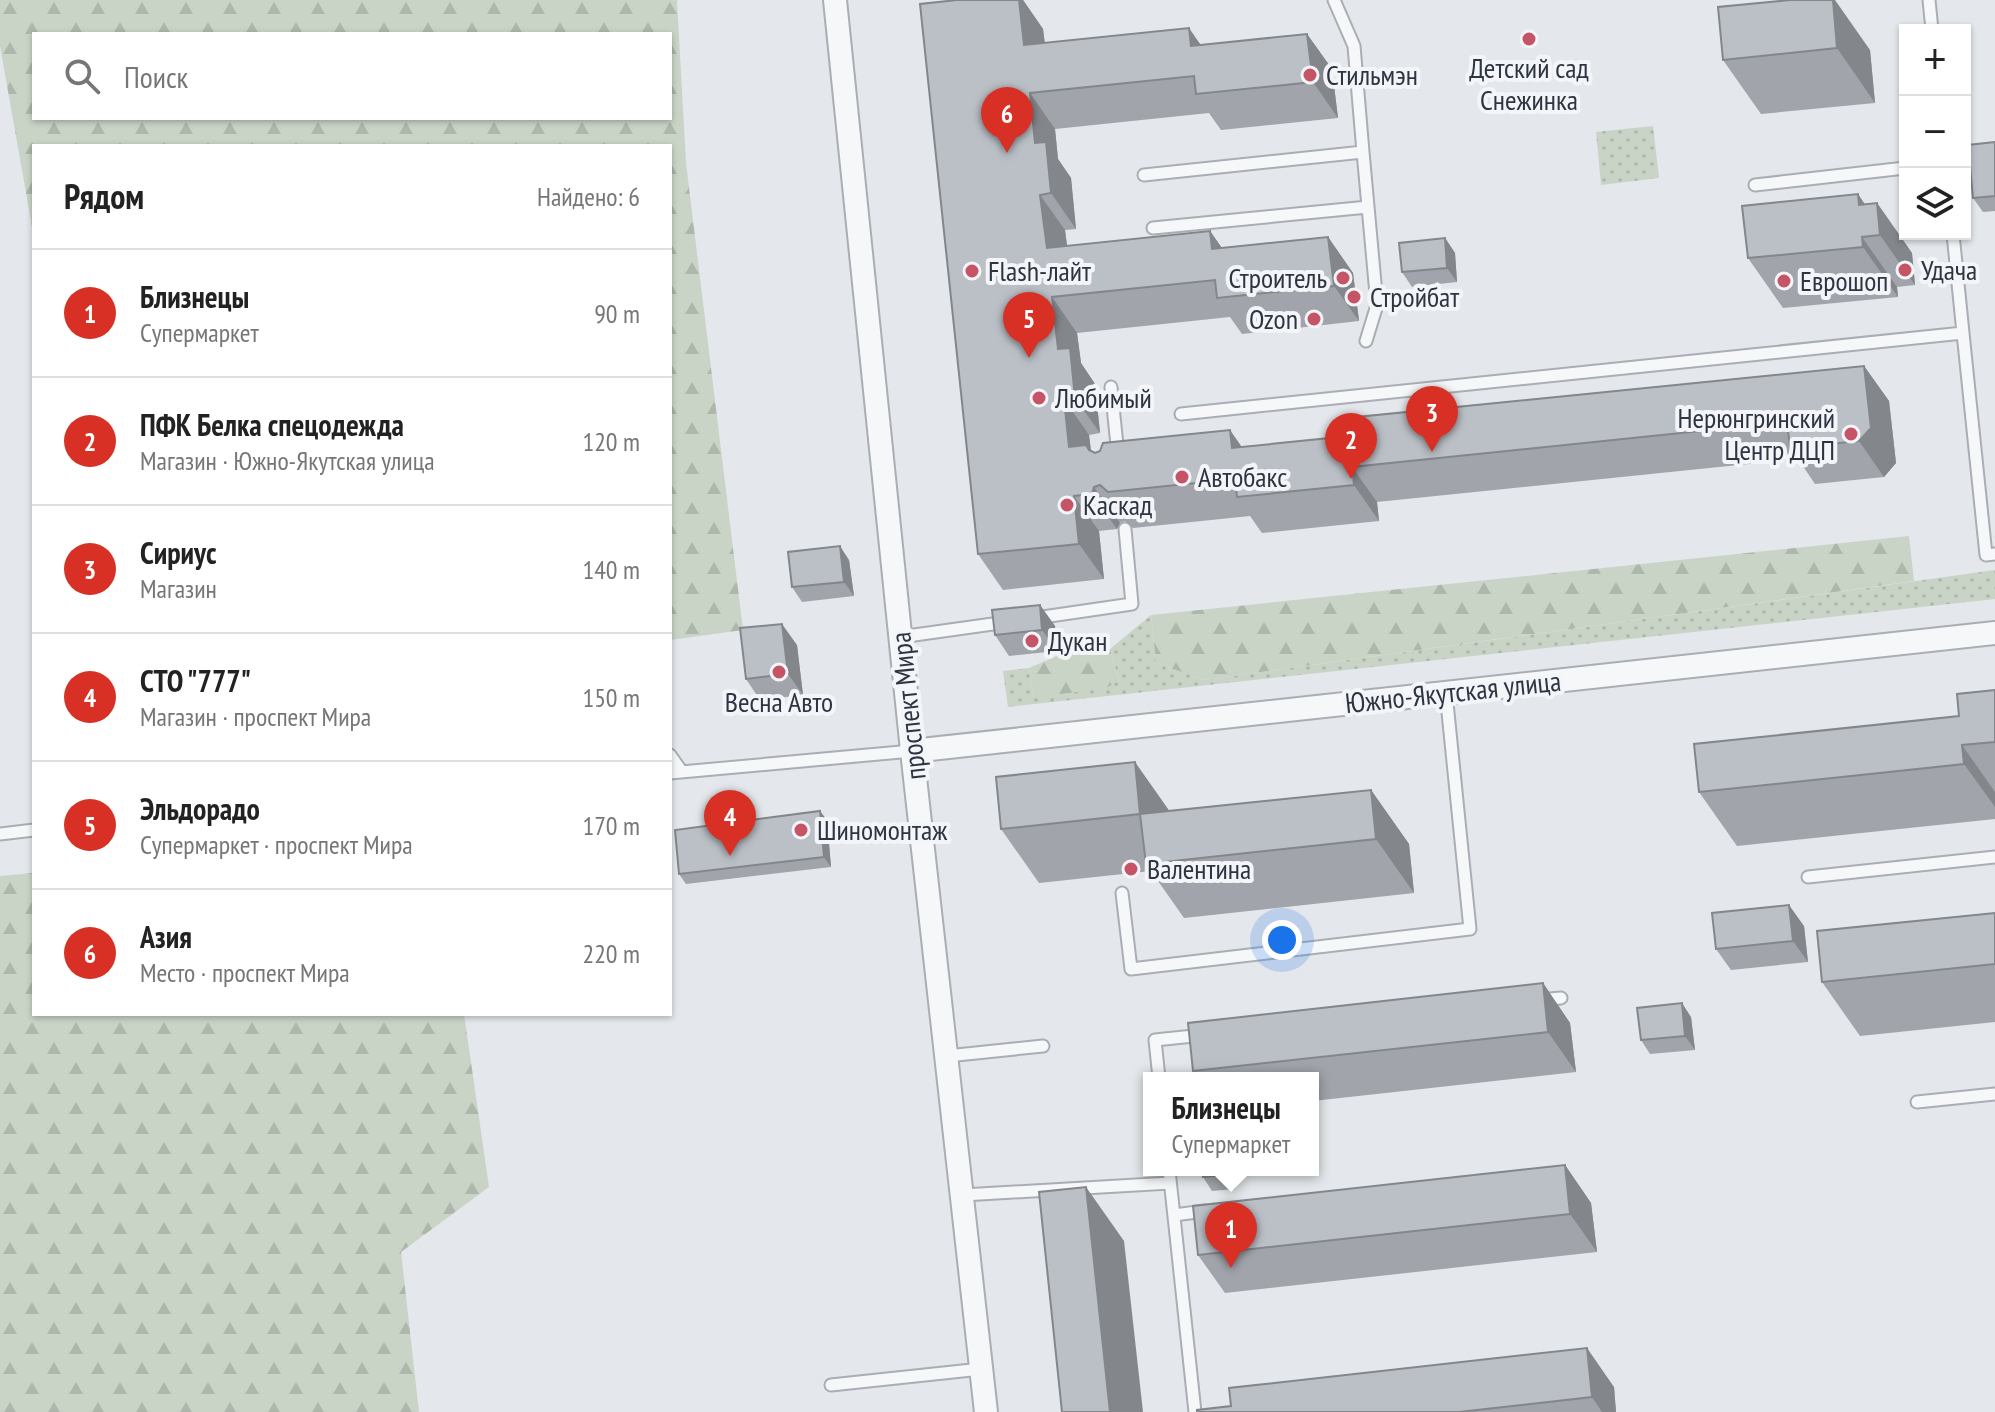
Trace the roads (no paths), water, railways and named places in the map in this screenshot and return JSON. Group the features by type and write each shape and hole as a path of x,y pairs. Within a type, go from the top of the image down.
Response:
{"street":[{"name":"проспект Мира","path":"835,0 912,751 986,1412"},
{"name":"Южно-Якутская улица","path":"912,751 1995,633"}],"lane":[{"path":"1334,0 1354,46 1377,305 1366,341"},
{"path":"1929,0 1931,24"},
{"path":"1144,175 1363,152"},
{"path":"1755,185 1899,169"},
{"path":"1153,228 1368,207"},
{"path":"1954,240 1986,555 1995,554"},
{"path":"1181,414 1963,333"},
{"path":"1111,387 1119,464"},
{"path":"900,637 1132,604 1125,529"},
{"path":"1122,893 1131,969 1470,929 1446,693"},
{"path":"676,772 912,751"},
{"path":"0,834 32,830"},
{"path":"1808,877 1995,857"},
{"path":"1530,1001 1561,998"},
{"path":"1158,1072 1155,1040 1216,1034"},
{"path":"947,1056 1043,1046"},
{"path":"1917,1102 1995,1094"},
{"path":"1169,1176 1195,1412"},
{"path":"963,1195 1170,1183"},
{"path":"1174,1215 1221,1210"},
{"path":"831,1385 981,1369"}],"place":[{"name":"Детский сад Снежинка","path":"1529,39"},
{"name":"Стильмэн","path":"1310,75"},
{"name":"Азия","path":"1007,153"},
{"name":"Удача","path":"1905,270"},
{"name":"Flash-лайт","path":"972,271"},
{"name":"Строитель","path":"1343,278"},
{"name":"Еврошоп","path":"1784,281"},
{"name":"Стройбат","path":"1354,297"},
{"name":"Ozon","path":"1314,319"},
{"name":"Эльдорадо","path":"1029,358"},
{"name":"Любимый","path":"1039,398"},
{"name":"Нерюнгринский Центр ДЦП","path":"1851,434"},
{"name":"Сириус","path":"1432,452"},
{"name":"Автобакс","path":"1182,477"},
{"name":"ПФК Белка спецодежда","path":"1351,479"},
{"name":"Каскад","path":"1067,505"},
{"name":"Дукан","path":"1032,641"},
{"name":"Весна Авто","path":"779,672"},
{"name":"Шиномонтаж","path":"801,830"},
{"name":"СТО \"777\"","path":"730,856"},
{"name":"Валентина","path":"1131,869"},
{"name":"Близнецы","path":"1231,1268"}]}
